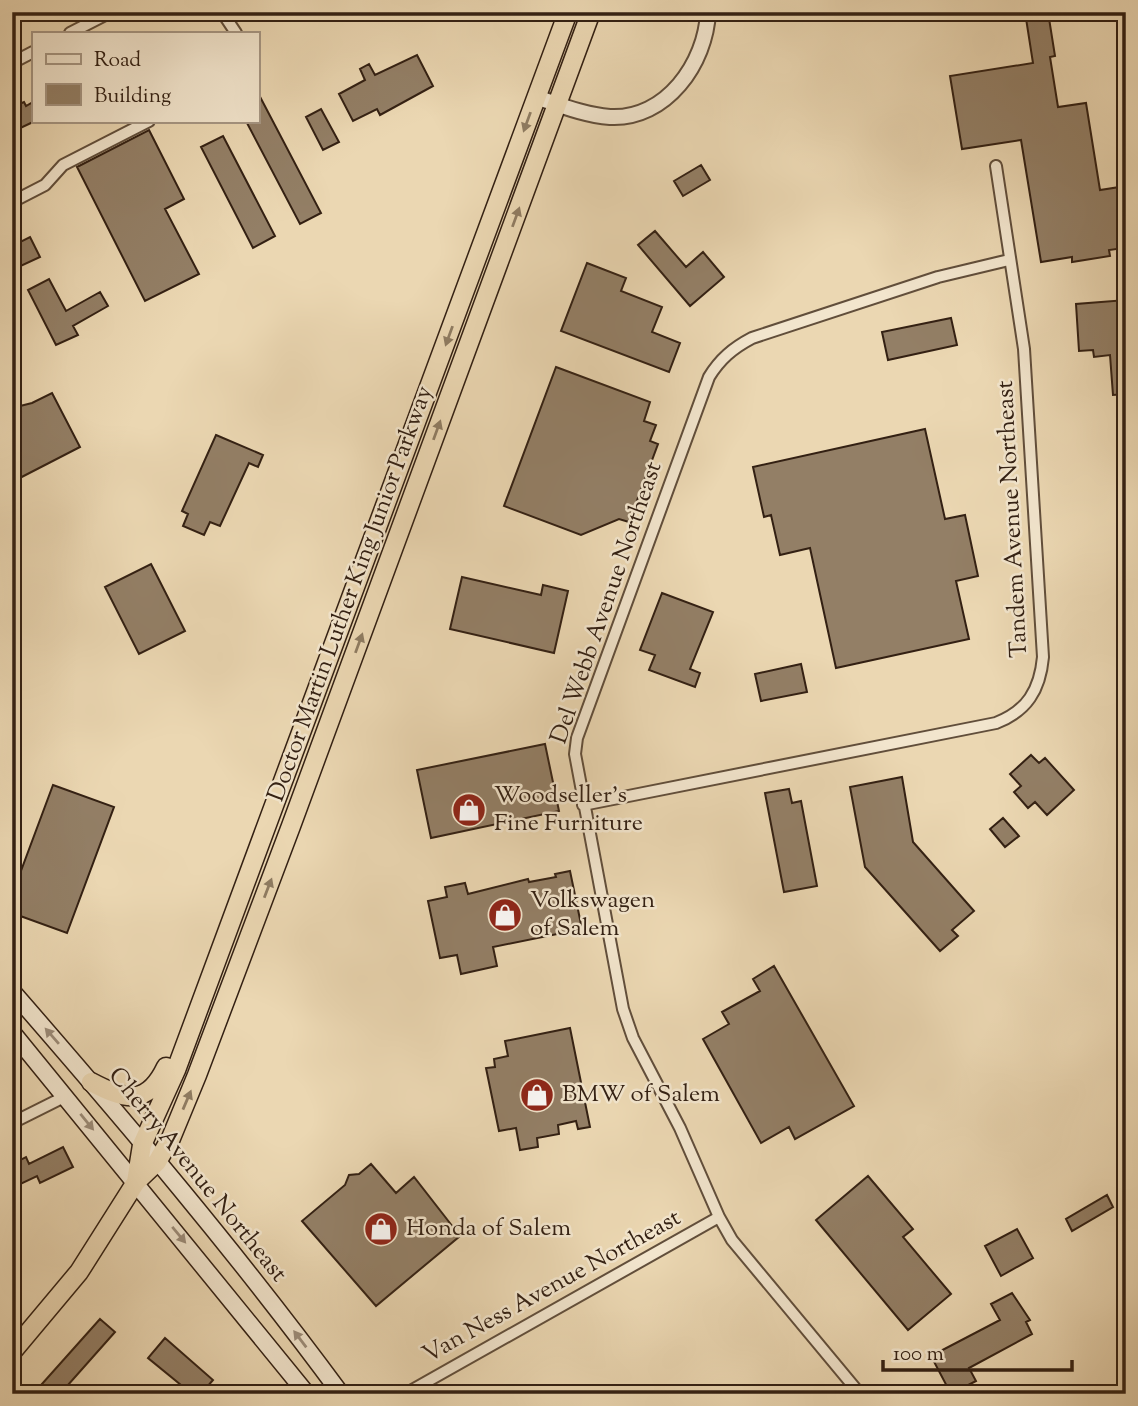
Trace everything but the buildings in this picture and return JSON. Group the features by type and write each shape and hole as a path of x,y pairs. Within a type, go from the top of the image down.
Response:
{"highway":[{"name":"Doctor Martin Luther King Junior Parkway","path":"136,1182 142,1144 176,1070 568,12"},
{"name":"Doctor Martin Luther King Junior Parkway","path":"12,1352 79,1272 136,1182 157,1161 171,1138 202,1063 591,12"},
{"path":"91,1082 116,1095 131,1097 143,1095 155,1087 166,1068 223,920 264,835"}],"main road":[{"name":"Cherry Avenue Northeast","path":"12,991 261,1287 341,1394"},
{"name":"Cherry Avenue Northeast","path":"12,1032 307,1394"}],"street":[{"path":"72,32 111,12"},
{"path":"222,12 235,32"},
{"path":"536,97 612,117 649,108 682,83 693,67 707,32 708,12"},
{"path":"12,63 32,53"},
{"path":"12,202 45,185 63,165 147,122"},
{"name":"Tandem Avenue Northeast","path":"583,805 996,723 1018,712 1037,690 1043,657 1024,349 996,166"},
{"name":"Del Webb Avenue Northeast","path":"860,1394 732,1240 719,1217 680,1128 633,1038 623,1009 575,767 577,738 709,377 716,365 737,346 752,338 939,277 1009,260"},
{"path":"12,1123 65,1096"},
{"name":"Van Ness Avenue Northeast","path":"405,1394 719,1217"}],"place":[{"name":"Woodseller's Fine Furniture","path":"469,810"},
{"name":"Volkswagen of Salem","path":"505,915"},
{"name":"BMW of Salem","path":"537,1095"},
{"name":"Honda of Salem","path":"381,1229"}]}
